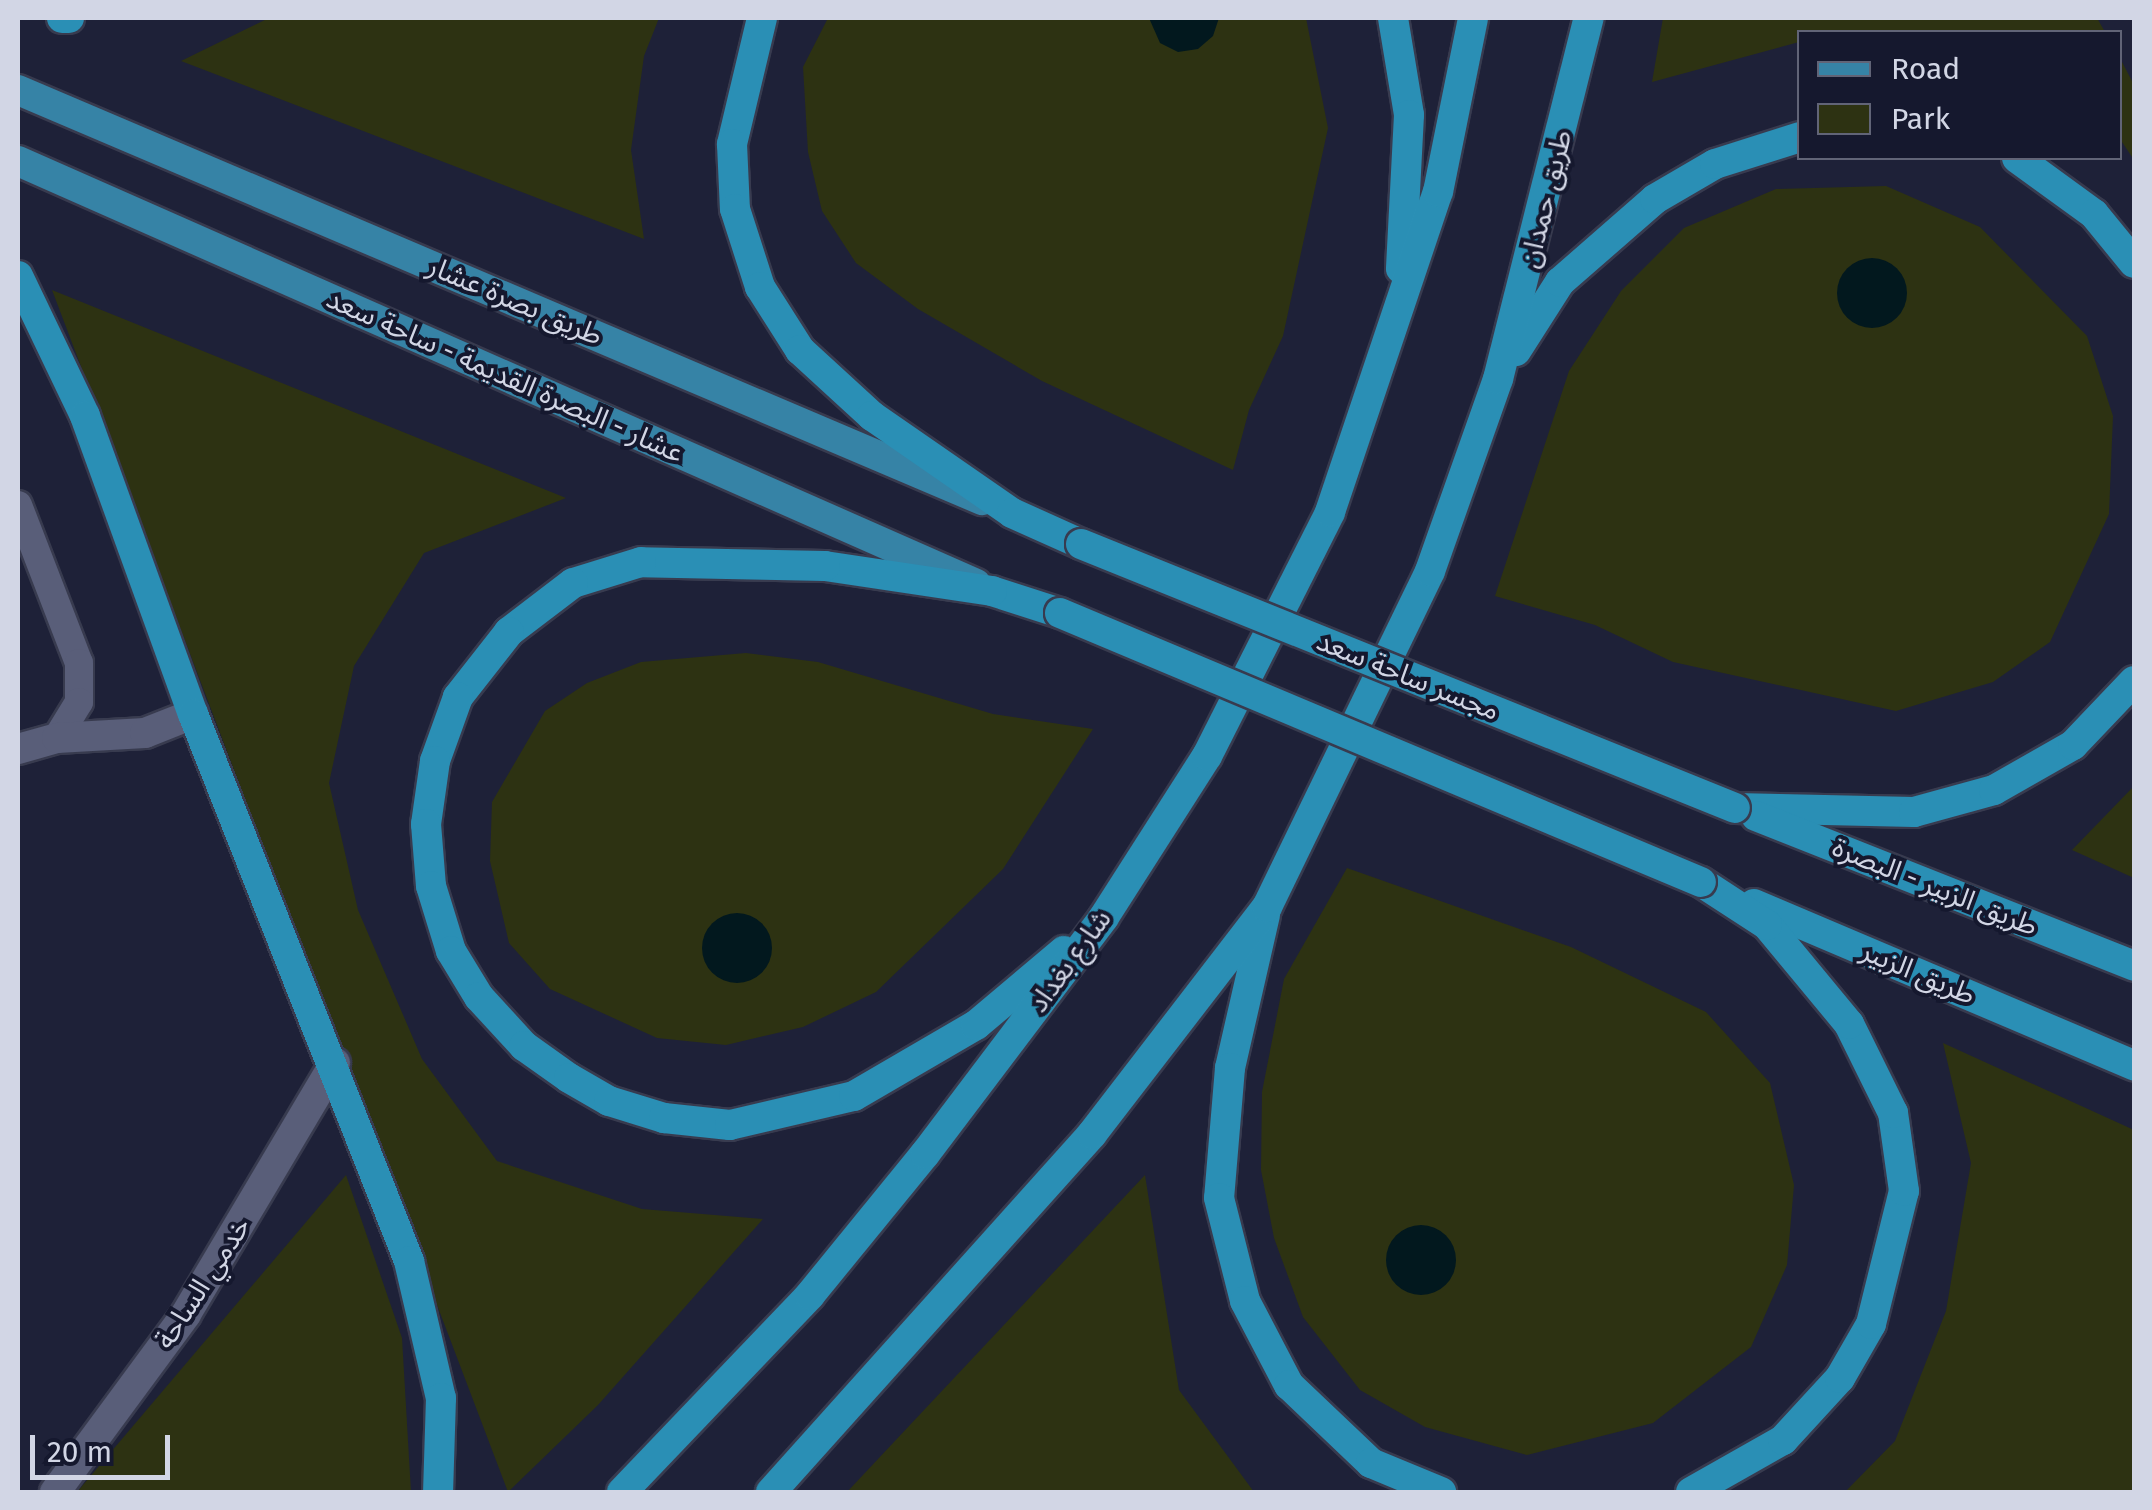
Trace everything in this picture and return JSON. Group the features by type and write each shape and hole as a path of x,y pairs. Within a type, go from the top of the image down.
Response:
{"highway":[{"name":"مجسر ساحة سعد","path":"762,18 732,144 735,209 760,287 800,350 872,416 1012,513 1735,808"},
{"path":"1390,346 1403,254 1410,116 1393,18"},
{"path":"1390,346 1438,192 1472,18"},
{"name":"طريق حمدان","path":"1498,379 1589,18"},
{"path":"771,1492 1092,1134 1267,907 1430,571 1498,379 1560,282 1656,200 1715,164 1797,138"},
{"path":"2020,160 2094,214 2134,263"},
{"path":"18,276 85,416 193,714 335,1063 413,1278 441,1398 438,1492"},
{"name":"شارع بغداد","path":"622,1492 810,1295 1104,917 1206,756 1322,530 1390,346"},
{"path":"1104,917 976,1025 894,1078 804,1112 730,1124 664,1118 609,1100 569,1078 524,1046 479,997 451,950 431,886 426,824 435,761 458,697 509,632 573,583 640,562 825,566 992,591 1060,613 1701,882 1767,926 1849,1024 1893,1113 1904,1192 1871,1324 1840,1378 1783,1440 1691,1492"},
{"path":"1735,808 1914,812 1994,790 2073,744 2134,680"},
{"name":"طريق الزبير - البصرة","path":"1735,808 2134,966"},
{"name":"طريق الزبير","path":"1701,882 2134,1065"},
{"path":"1267,907 1230,1068 1219,1198 1245,1301 1290,1385 1370,1463 1440,1492"}],"main road":[{"name":"طريق بصرة عشار","path":"18,90 1012,513"},
{"name":"عشار - البصرة القديمة - ساحة سعد","path":"18,161 992,591"}],"street":[{"path":"18,749 58,738 145,732 193,714"},
{"name":"خدمي الساحة","path":"55,1492 186,1314 335,1063"}],"lane":[{"path":"18,506 79,662 79,702 58,738"}],"green space":[{"path":"269,18 659,18 644,56 631,150 644,239 181,61"},
{"path":"828,18 1306,18 1328,128 1283,336 1249,410 1233,470 1042,381 918,309 856,263 822,211 808,152 803,67"},
{"path":"1663,18 2097,18 2104,30 1797,30 1797,43 1652,82"},
{"path":"2122,62 2134,85 2134,160 2122,142"},
{"path":"1886,186 1980,227 2087,336 2113,416 2109,514 2050,642 1993,682 1896,711 1673,662 1595,625 1495,596 1569,371 1621,291 1684,228 1776,189"},
{"path":"52,290 566,498 424,553 354,666 329,783 358,910 422,1059 497,1161 642,1209 763,1219 598,1405 508,1492"},
{"path":"746,653 818,662 993,714 1093,729 1003,869 876,992 803,1027 726,1045 657,1038 550,989 509,943 490,861 492,802 545,711 587,683 641,662"},
{"path":"2134,786 2134,878 2072,850"},
{"path":"1347,868 1571,947 1706,1012 1770,1083 1794,1185 1787,1265 1751,1347 1653,1423 1527,1455 1425,1427 1360,1390 1303,1317 1274,1238 1261,1170 1262,1092 1284,979"},
{"path":"1943,1043 2134,1130 2134,1492 1845,1492 1895,1441 1946,1311 1971,1163"},
{"path":"346,1175 402,1338 411,1492 77,1492"},
{"path":"1145,1175 1179,1390 1254,1492 847,1492"}],"water":[{"path":"1149,18 1219,18 1213,36 1198,49 1178,52 1160,43"},
{"path":"1872,258 1897,268 1907,293 1897,318 1872,328 1847,318 1837,293 1847,268"},
{"path":"737,913 762,923 772,948 762,973 737,983 712,973 702,948 712,923"},
{"path":"1421,1225 1446,1235 1456,1260 1446,1285 1421,1295 1396,1285 1386,1260 1396,1235"}]}
